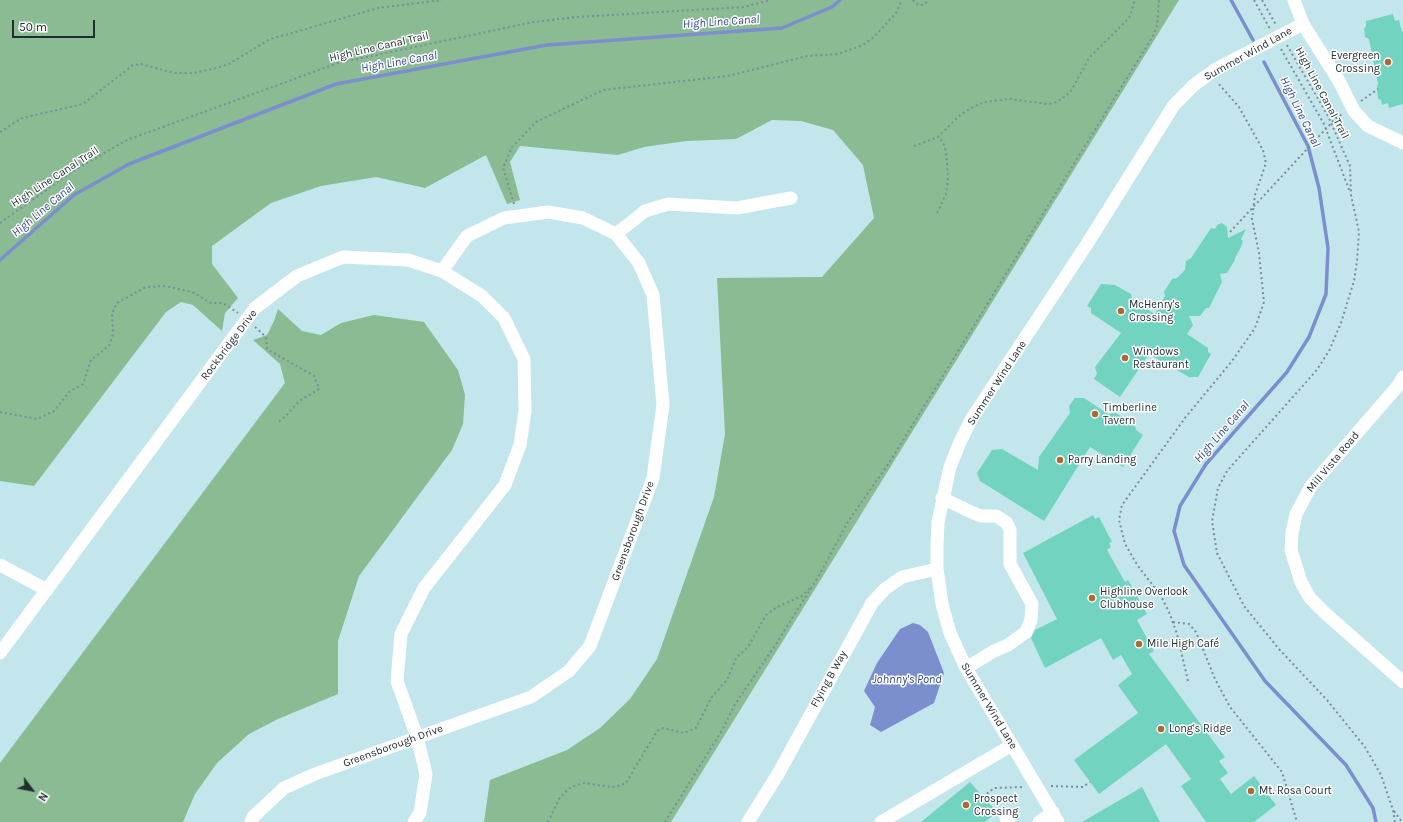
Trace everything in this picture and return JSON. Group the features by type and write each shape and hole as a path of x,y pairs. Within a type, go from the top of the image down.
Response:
{"street":[{"path":"1294,0 1303,24 1339,81 1354,112 1368,126 1403,143"},
{"name":"Summer Wind Lane","path":"1055,817 966,668 950,633 942,604 938,568 938,522 942,498 957,448 972,418 1087,244 1174,105 1194,85 1216,69 1276,32 1303,24"},
{"path":"616,234 645,211 668,204 737,208 791,198"},
{"name":"Greensborough Drive","path":"251,822 253,817 284,788 315,774 531,698 569,671 590,646 653,478 663,405 653,295 640,263 616,234 583,218 548,212 504,218 467,236 442,271"},
{"name":"Rockbridge Drive","path":"0,653 256,308 297,276 343,257 408,260 442,271 482,296 504,318 524,359 525,411 520,446 505,485 424,588 401,634 397,681 417,737 426,774 420,813 414,822"},
{"name":"Mill Vista Road","path":"1403,377 1397,387 1310,486 1296,514 1292,533 1291,550 1301,582 1310,598 1403,682"},
{"path":"942,498 981,516 996,516 1007,523 1010,530 1010,564 1032,604 1031,620 1026,632 1008,645 994,651 966,668"},
{"path":"0,565 47,590"},
{"name":"Flying B Way","path":"748,822 778,774 872,603 885,589 902,577 938,568"},
{"path":"881,822 1012,745"},
{"path":"1039,822 1055,817"}],"path":[{"path":"0,132 22,118 83,104 133,65 141,64 174,73 193,73 213,69 229,64 270,39 378,8 442,0"},
{"name":"High Line Canal Trail","path":"0,223 73,171 127,140 338,63 534,22 577,17 744,7 771,0"},
{"path":"518,216 503,168 512,147 536,122 603,90 728,76 806,56 818,56 843,52 863,44 874,37 896,13 902,0"},
{"path":"913,0 918,5 923,5 929,0"},
{"path":"914,146 938,137 959,116 984,102 1010,99 1047,104 1054,103 1062,99 1071,90 1089,58 1129,18 1135,0"},
{"path":"665,822 721,732 734,706 814,584 849,520 889,463 1153,36 1156,26 1159,0"},
{"path":"1254,0 1276,32"},
{"path":"1262,0 1276,32"},
{"name":"High Line Canal Trail","path":"1276,32 1324,124 1351,195 1350,166 1328,116 1287,45"},
{"path":"1188,681 1173,622 1161,596 1138,566 1125,544 1118,520 1122,505 1185,418 1232,361 1255,328 1264,302 1259,253 1252,219 1255,195 1266,163 1264,150 1239,107 1215,80"},
{"path":"1360,102 1378,89"},
{"path":"1230,232 1336,118 1348,110"},
{"path":"937,213 946,194 948,177 946,152 943,142 938,137"},
{"path":"0,412 37,420 54,411 69,392 83,384 91,360 109,346 112,341 112,313 117,303 146,287 165,286 192,292 211,303 223,303 247,320 266,337 267,349 314,376 319,389 299,401 286,416 277,423"},
{"path":"548,822 560,797 571,786 584,783 612,787 626,783 657,731 663,728 684,733 696,728 711,698 727,680 736,658 748,647 766,615 777,606 802,596 814,584"},
{"path":"1173,622 1189,624 1196,632 1215,679 1230,708 1282,772 1297,822"},
{"path":"1052,786 1083,787 1090,782"},
{"path":"983,798 994,788"},
{"path":"1393,810 1402,822"}],"green space":[{"path":"0,0 1179,0 671,822 484,822 490,780 567,750 600,728 630,699 657,659 714,497 725,434 717,278 822,277 874,218 863,165 833,130 801,121 772,120 736,139 686,141 644,147 618,155 520,146 510,162 520,200 507,204 486,155 425,188 376,177 321,186 271,203 212,246 212,264 238,298 225,313 222,331 193,305 181,302 166,312 34,486 0,481"},
{"path":"278,309 302,331 321,335 341,323 374,315 424,322 458,370 465,395 463,424 452,450 359,576 338,641 338,694 278,719 249,734 217,763 195,794 183,822 0,822 0,763 285,383 280,364 253,340 267,335"}],"water":[{"name":"Johnny's Pond","path":"913,623 920,625 928,632 944,673 934,703 881,732 870,725 875,707 864,691 877,663 900,629"}],"building":[{"name":"Evergreen Crossing","path":"1393,14 1395,21 1399,20 1402,32 1403,31 1403,104 1389,108 1388,103 1382,105 1381,100 1378,99 1378,84 1369,39 1365,37 1364,29 1366,26 1366,21"},
{"name":"McHenry's Crossing","path":"1222,223 1227,227 1228,238 1246,229 1241,239 1243,241 1235,260 1227,273 1220,274 1222,282 1209,308 1206,308 1200,316 1189,316 1193,325 1187,334 1208,348 1208,352 1211,354 1198,377 1189,377 1149,354 1120,397 1094,379 1097,374 1095,367 1121,333 1091,313 1091,308 1087,306 1101,284 1115,285 1131,294 1132,299 1142,304 1145,308 1155,314 1165,296 1164,292 1172,279 1177,278 1185,270 1186,261 1191,258 1211,228 1215,229 1217,225"},
{"name":"Parry Landing","path":"1075,398 1084,398 1108,414 1116,413 1135,426 1136,430 1143,435 1123,467 1090,447 1044,521 980,481 977,473 992,450 1002,449 1038,470 1039,457 1070,413 1069,406"},
{"path":"1093,515 1095,519 1099,517 1112,542 1109,543 1111,547 1107,550 1125,582 1128,580 1147,614 1137,620 1154,651 1149,654 1225,757 1219,761 1228,773 1220,779 1231,794 1254,776 1276,805 1254,822 1206,822 1181,786 1191,779 1166,744 1099,794 1074,760 1138,713 1118,685 1132,674 1121,655 1113,660 1101,638 1045,668 1031,638 1035,630 1057,619 1023,553"},
{"name":"Prospect Crossing","path":"970,782 997,812 985,822 921,822"},
{"path":"1142,787 1160,822 1082,822"}],"waterway":[{"name":"High Line Canal","path":"0,260 74,195 129,164 336,84 547,45 782,28 832,7 840,0"},
{"name":"High Line Canal","path":"1231,0 1253,40"},
{"name":"High Line Canal","path":"1264,62 1308,146 1319,188 1328,248 1326,294 1309,337 1287,372 1206,464 1180,506 1174,531 1184,565 1265,681 1346,765 1373,808 1376,822"}],"place":[{"name":"Evergreen Crossing","path":"1388,62"},
{"name":"McHenry's Crossing","path":"1121,311"},
{"name":"Windows Restaurant","path":"1125,358"},
{"name":"Timberline Tavern","path":"1095,414"},
{"name":"Parry Landing","path":"1060,460"},
{"name":"Highline Overlook Clubhouse","path":"1092,598"},
{"name":"Mile High Café","path":"1139,644"},
{"name":"Long's Ridge","path":"1161,729"},
{"name":"Mt. Rosa Court","path":"1251,791"},
{"name":"Prospect Crossing","path":"966,805"}]}
